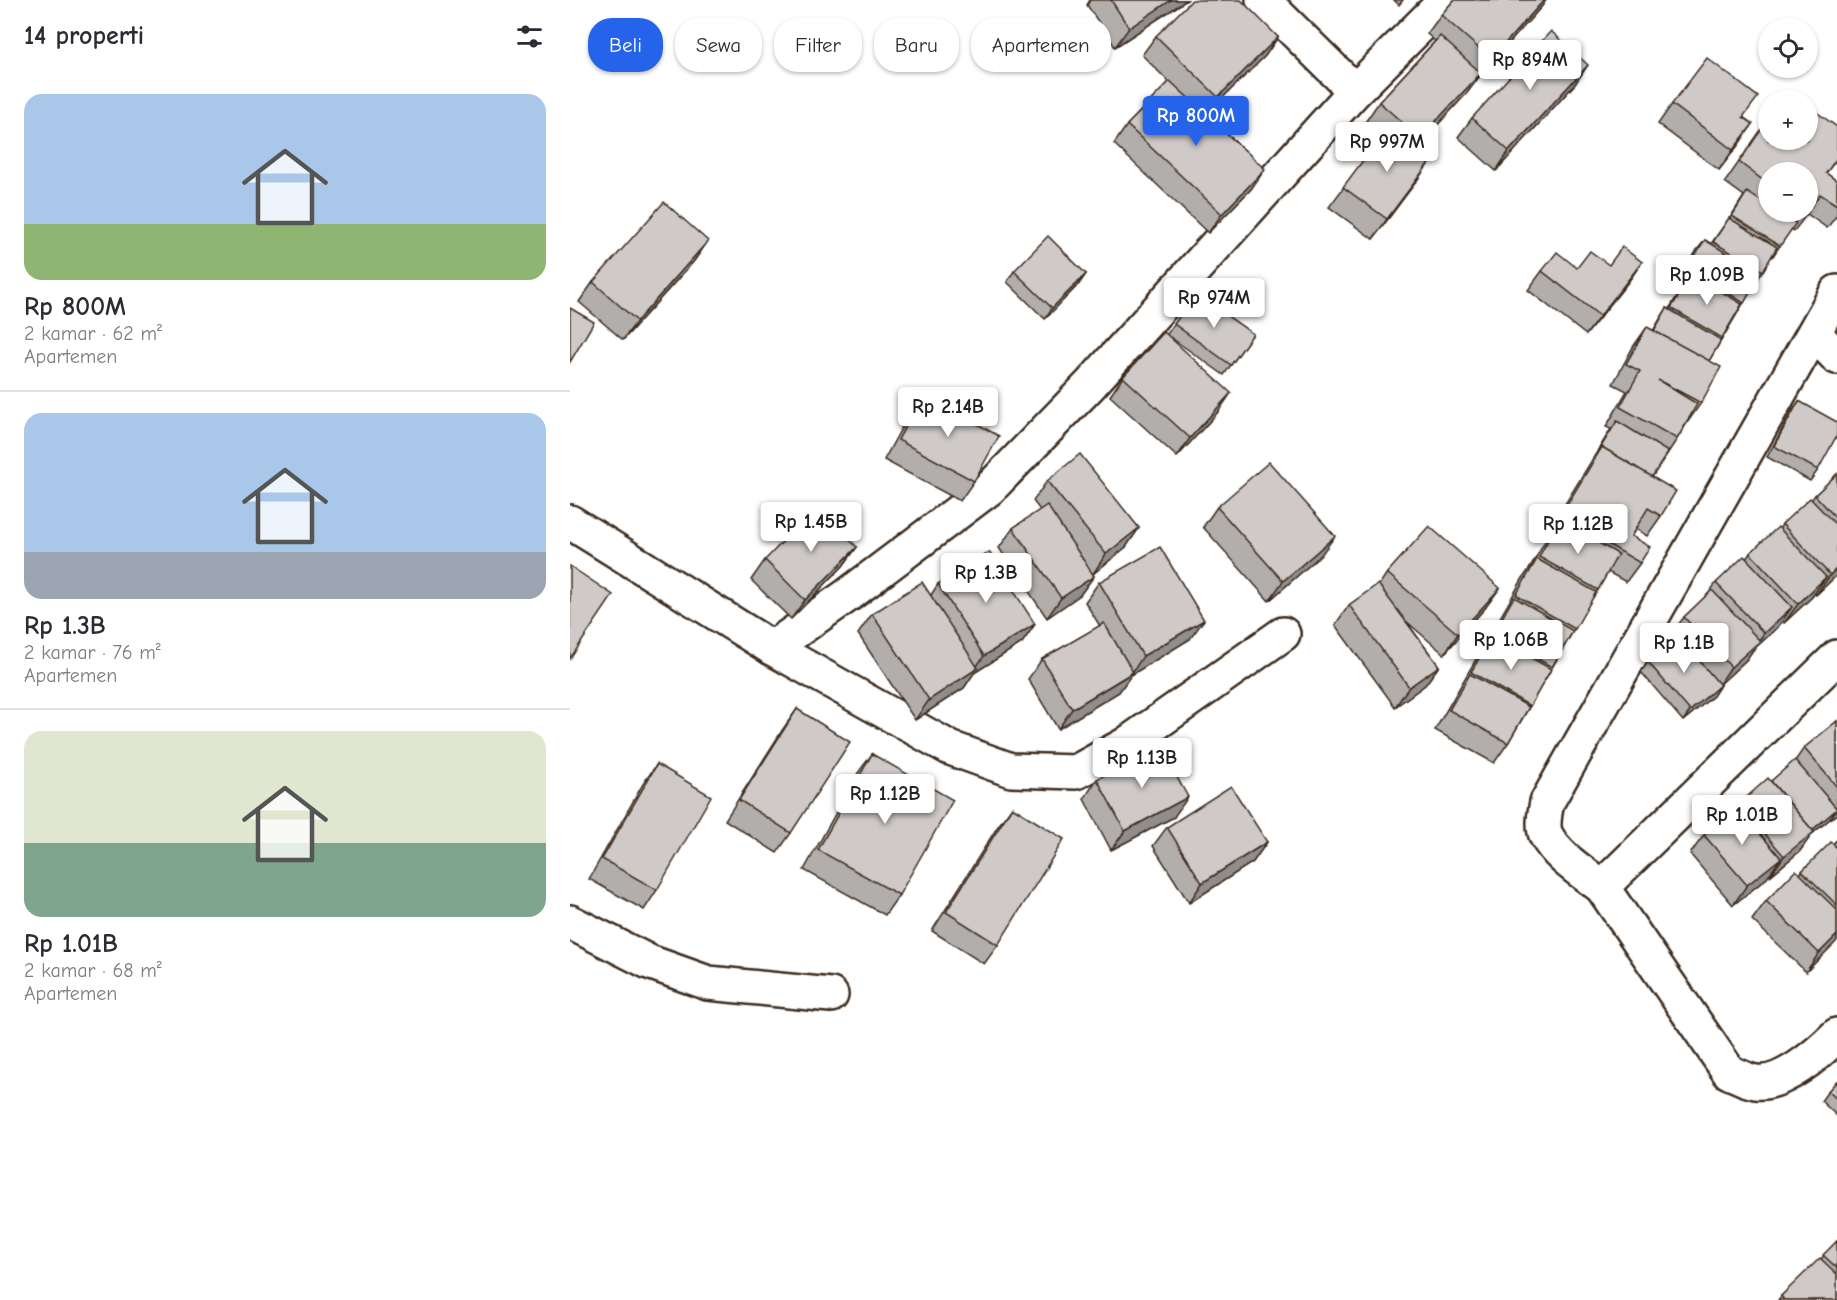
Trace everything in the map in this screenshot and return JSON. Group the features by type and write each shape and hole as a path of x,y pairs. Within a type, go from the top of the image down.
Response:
{"street":[{"path":"1263,0 1355,92"},
{"path":"772,648 848,595 990,488 1098,376 1355,92 1446,0"},
{"path":"1837,292 1547,802 1544,819 1546,834 1562,854 1602,887 1729,1072 1757,1082 1782,1077 1822,1051 1837,1035"},
{"path":"1815,334 1837,357"},
{"path":"570,522 772,648 950,748 1011,770 1076,772 1125,745 1283,634"},
{"path":"1602,887 1837,657"},
{"path":"570,922 649,962 708,983 831,995"}],"building":[{"path":"1111,0 1171,0 1129,28"},
{"path":"1192,0 1241,0 1278,37 1218,97 1156,36"},
{"path":"1454,0 1544,0 1491,59 1441,15"},
{"path":"1551,31 1588,65 1509,151 1472,118"},
{"path":"1440,36 1481,73 1420,138 1379,102"},
{"path":"1707,58 1758,97 1743,117 1753,124 1733,150 1672,104"},
{"path":"1170,81 1265,169 1222,214 1127,125"},
{"path":"1818,113 1837,127 1837,158 1826,173 1837,181 1837,205 1820,194 1818,197 1818,162 1758,162 1758,176 1739,162 1758,134 1758,150 1818,150"},
{"path":"1388,127 1432,159 1387,219 1343,187"},
{"path":"1747,192 1758,199 1758,222 1796,223 1780,246 1732,216"},
{"path":"664,202 708,241 637,321 593,282"},
{"path":"1729,218 1777,247 1763,271 1713,242"},
{"path":"1048,236 1086,274 1052,308 1014,271"},
{"path":"1705,240 1761,274 1744,303 1688,268"},
{"path":"1622,247 1642,262 1600,316 1542,271 1557,252 1577,268 1590,251 1609,265"},
{"path":"1692,274 1742,304 1722,338 1671,308"},
{"path":"1196,294 1253,334 1231,365 1174,324"},
{"path":"570,308 594,322 570,362"},
{"path":"1667,308 1721,340 1709,361 1654,331"},
{"path":"1647,327 1721,367 1701,403 1658,380 1697,404 1677,439 1620,407 1640,371 1626,364"},
{"path":"1164,332 1231,393 1190,438 1123,377"},
{"path":"923,394 999,436 974,481 898,440"},
{"path":"1799,401 1837,422 1837,435 1818,470 1774,446"},
{"path":"1617,421 1668,452 1652,477 1602,447 1597,453"},
{"path":"1602,447 1676,491 1661,516 1648,508 1631,536 1650,547 1640,563 1560,516"},
{"path":"1080,454 1139,528 1106,554 1047,481"},
{"path":"1269,462 1335,536 1283,581 1217,507"},
{"path":"1837,474 1837,519 1815,495"},
{"path":"1810,498 1837,526 1837,568 1830,575 1782,524"},
{"path":"1047,505 1094,576 1061,598 1013,528"},
{"path":"816,507 857,547 805,600 765,560"},
{"path":"1559,520 1618,554 1598,590 1539,557"},
{"path":"1429,526 1500,588 1458,634 1387,573"},
{"path":"1778,527 1826,577 1798,604 1750,553"},
{"path":"1160,547 1204,620 1143,656 1099,582"},
{"path":"989,552 1035,624 984,656 938,584"},
{"path":"1744,556 1792,607 1764,633 1716,583"},
{"path":"1537,559 1596,592 1575,629 1516,595"},
{"path":"570,566 613,595 570,659"},
{"path":"922,582 978,668 929,700 872,614"},
{"path":"1378,584 1439,666 1409,687 1349,605"},
{"path":"1712,590 1760,641 1731,667 1684,617"},
{"path":"1514,597 1573,631 1552,667 1493,634"},
{"path":"1104,623 1133,672 1072,709 1042,659"},
{"path":"1492,636 1551,669 1530,706 1471,672"},
{"path":"1679,637 1720,685 1690,711 1648,662"},
{"path":"1470,674 1529,707 1508,743 1449,710"},
{"path":"797,709 850,742 791,833 739,800"},
{"path":"1837,721 1837,787 1804,748"},
{"path":"1160,747 1188,797 1125,831 1097,779"},
{"path":"872,754 953,800 899,895 818,850"},
{"path":"1795,760 1837,809 1812,830 1771,781"},
{"path":"657,764 711,796 657,890 602,859"},
{"path":"1768,778 1814,832 1784,856 1739,804"},
{"path":"1231,786 1267,842 1202,883 1167,827"},
{"path":"1012,807 1064,839 998,945 946,912"},
{"path":"1737,807 1781,858 1747,885 1704,835"},
{"path":"1831,842 1837,848 1837,905 1802,871"},
{"path":"1796,870 1837,910 1837,935 1819,953 1766,901"},
{"path":"1837,1081 1837,1099 1828,1091"},
{"path":"1837,1241 1837,1268 1823,1255"},
{"path":"1820,1258 1837,1274 1837,1300 1784,1300 1781,1296"}]}
